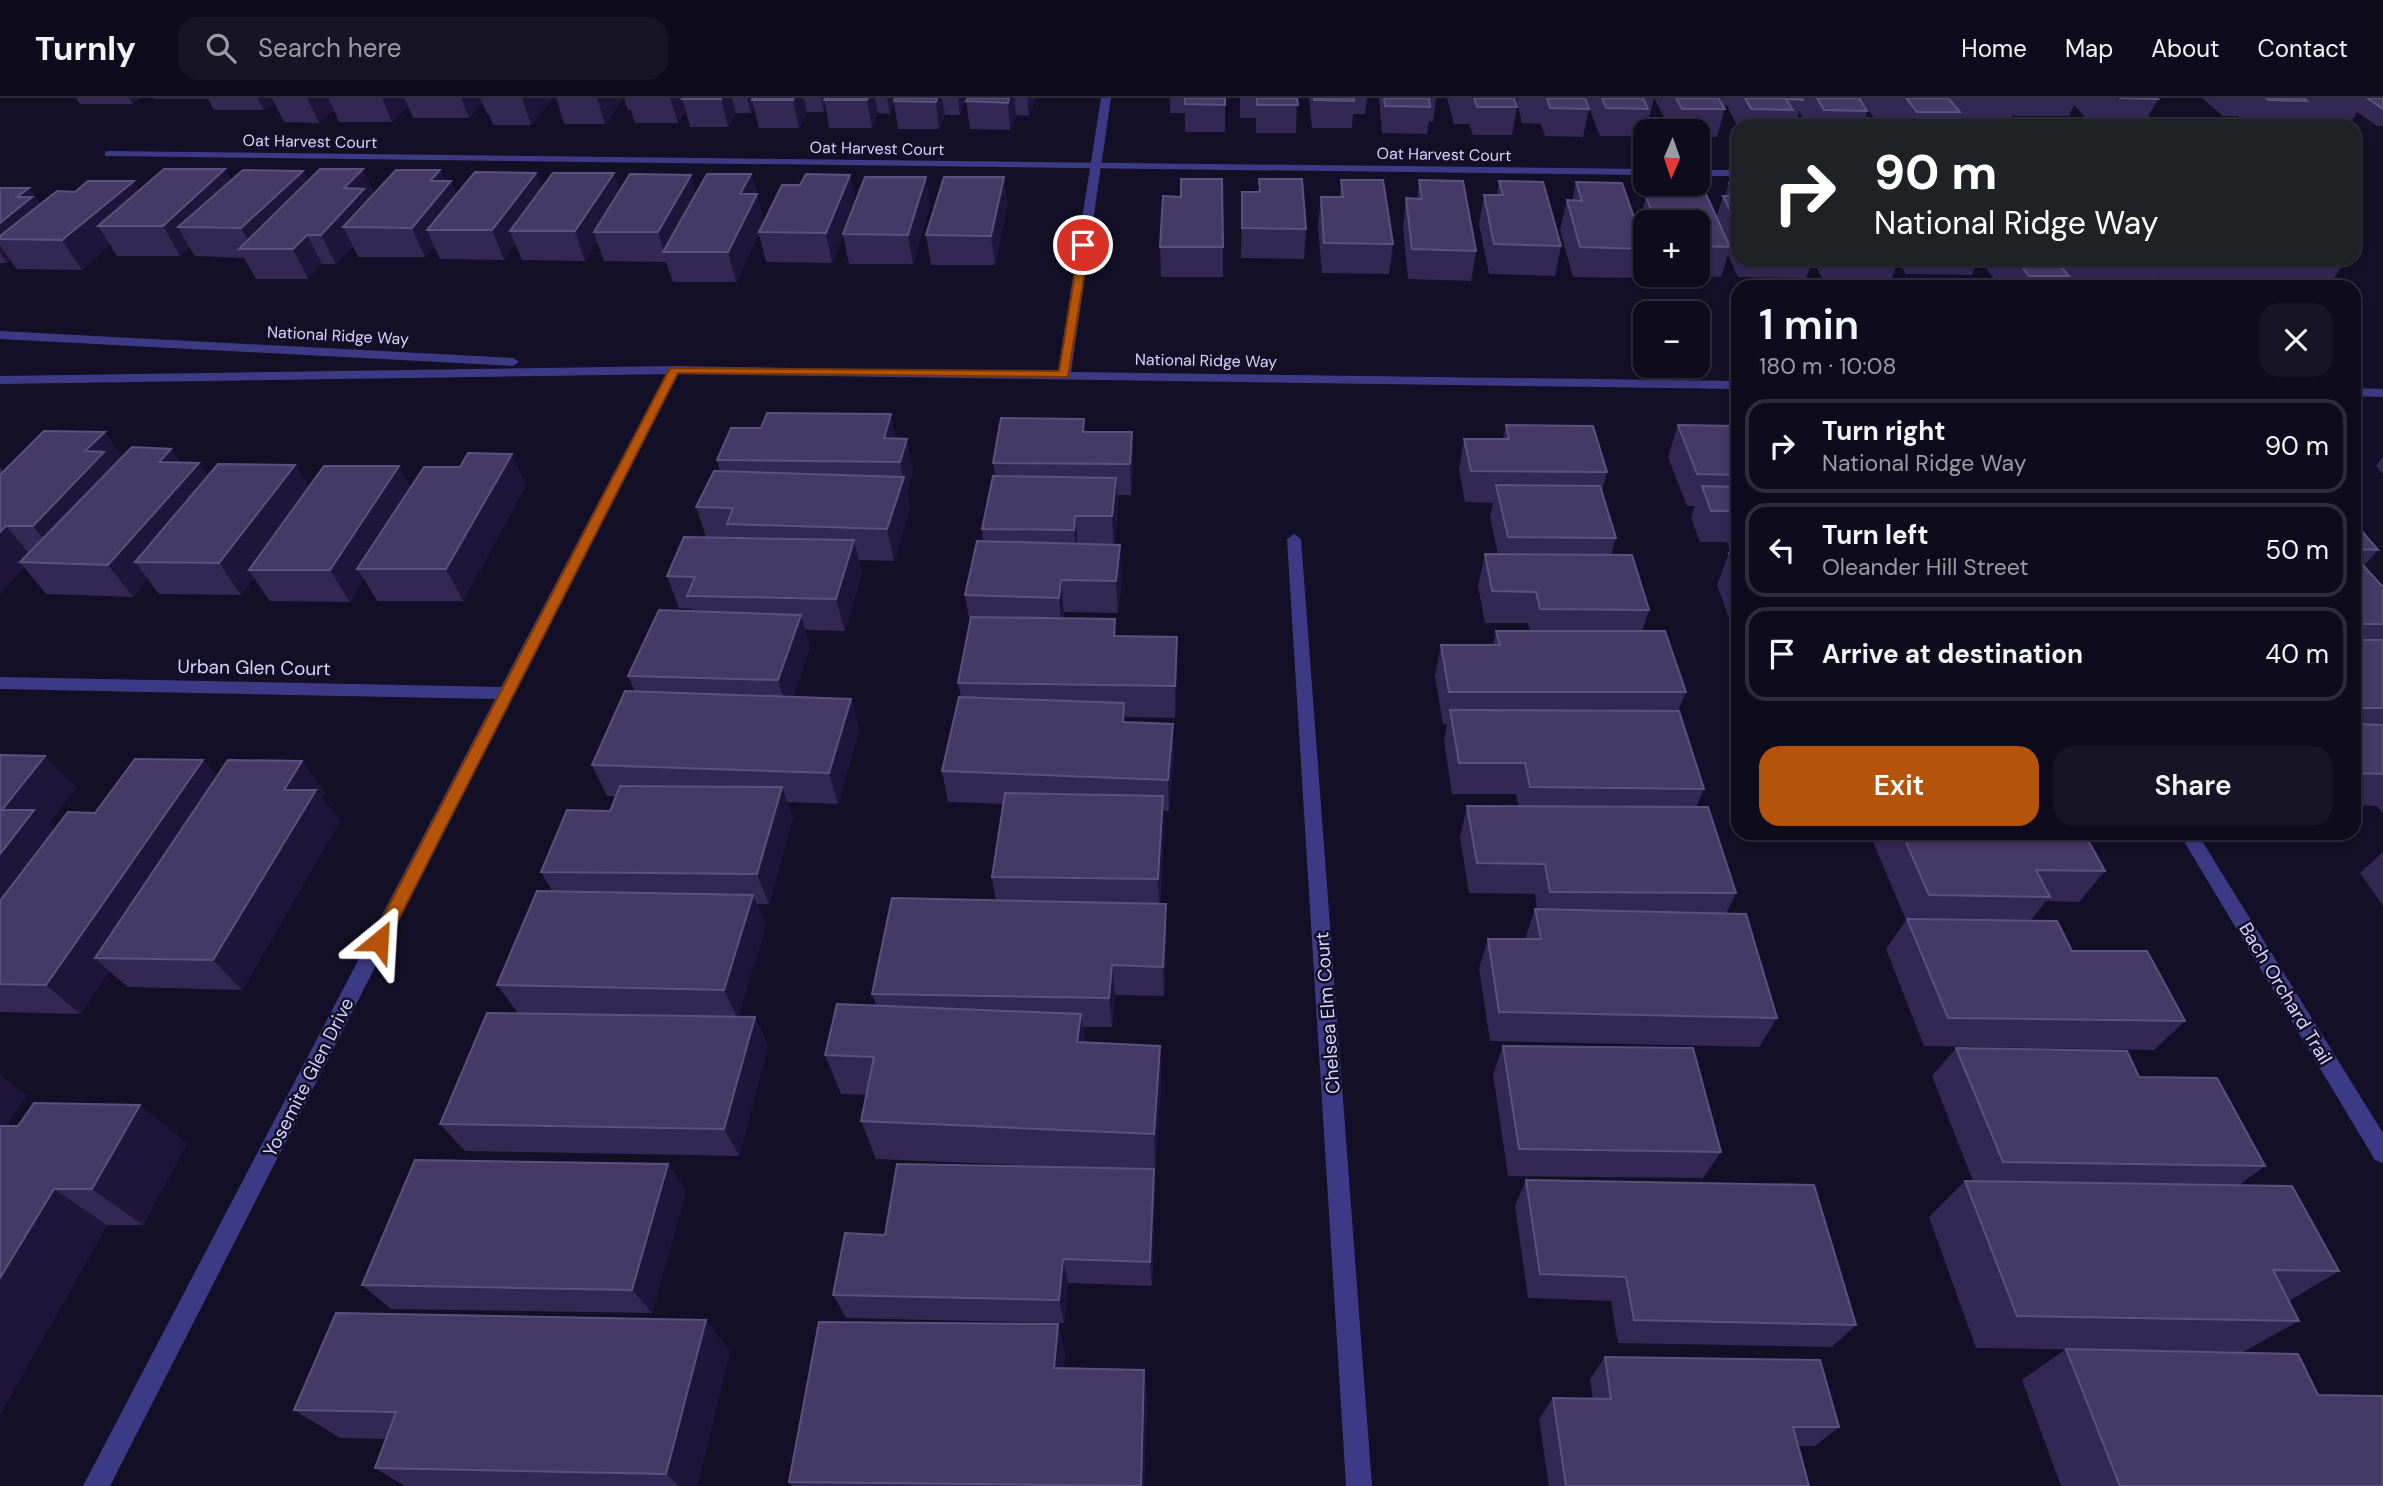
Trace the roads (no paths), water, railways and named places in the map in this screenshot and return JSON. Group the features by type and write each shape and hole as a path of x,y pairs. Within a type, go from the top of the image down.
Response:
{"street":[{"path":"1064,375 1106,98"},
{"name":"Oat Harvest Court","path":"109,155 1633,172"},
{"path":"1710,173 1731,173"},
{"name":"National Ridge Way","path":"0,335 674,370"},
{"name":"National Ridge Way","path":"0,380 674,370 1731,386"},
{"name":"Yosemite Glen Drive","path":"96,1486 674,370"},
{"path":"2361,392 2383,393"},
{"name":"Chelsea Elm Court","path":"1294,540 1359,1486"},
{"name":"Urban Glen Court","path":"0,682 508,693"},
{"name":"Bach Orchard Trail","path":"2192,840 2383,1153"}]}
